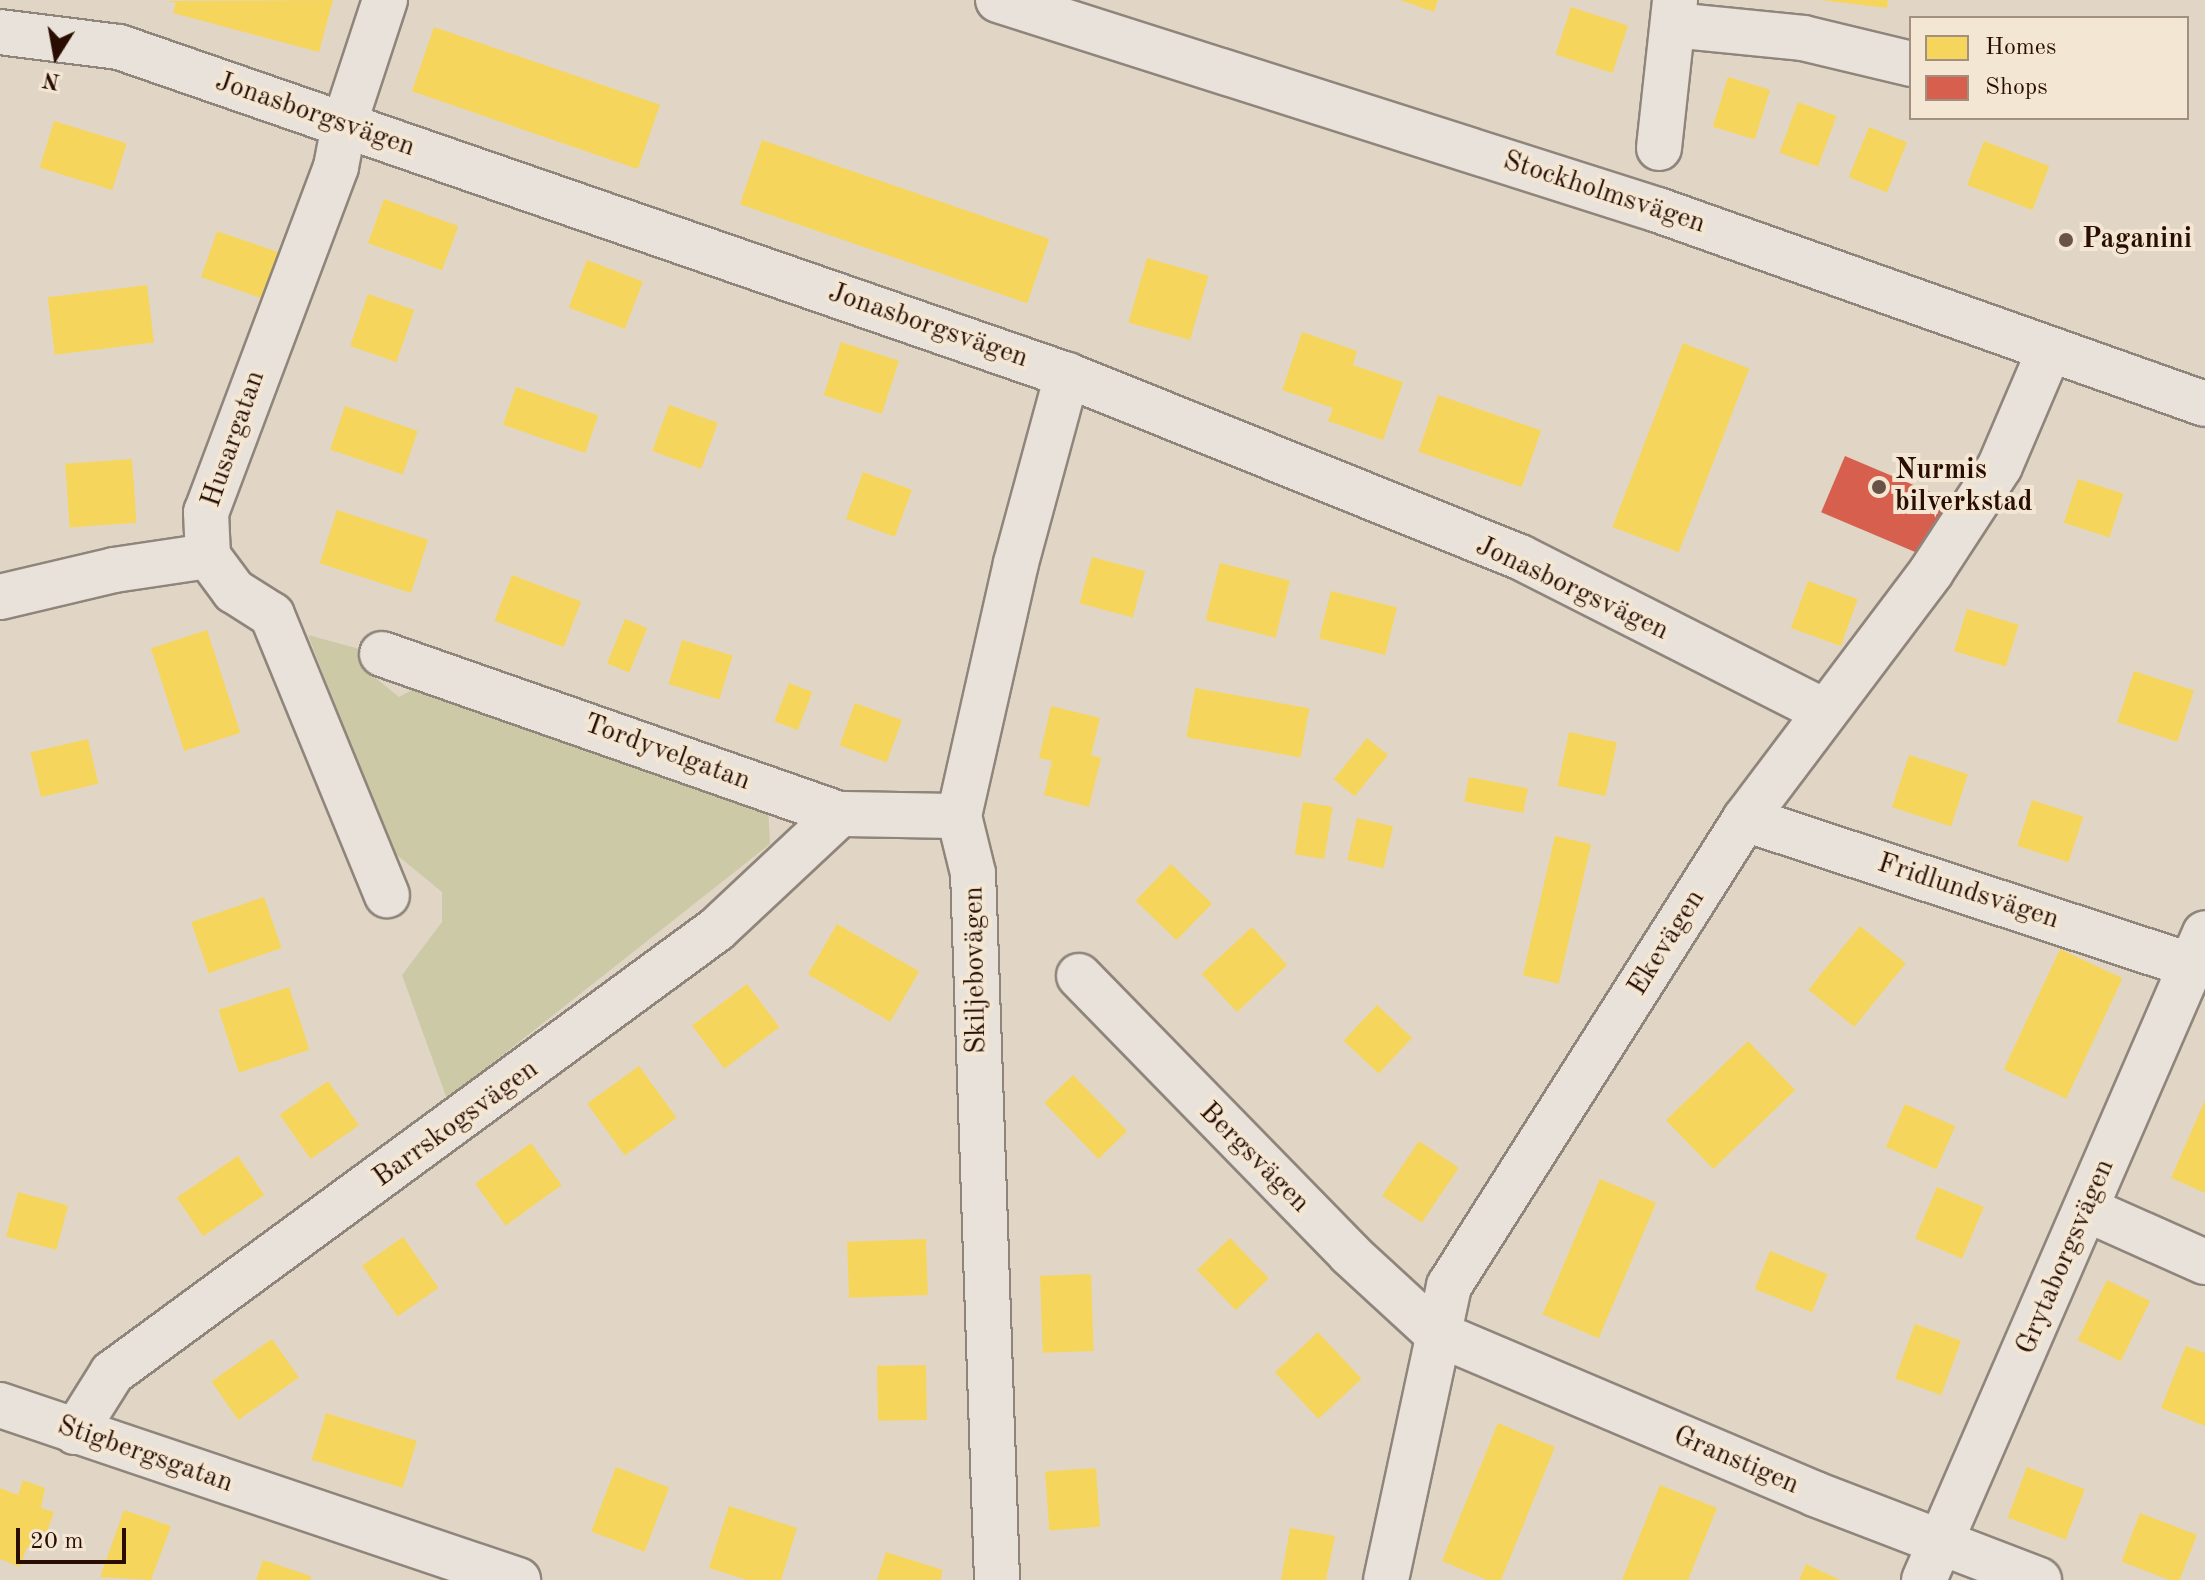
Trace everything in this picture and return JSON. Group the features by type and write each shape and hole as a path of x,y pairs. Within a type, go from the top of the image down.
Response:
{"street":[{"name":"Husargatan","path":"208,556 206,512 336,167 344,125 385,0"},
{"name":"Stockholmsvägen","path":"998,0 1658,210 2205,404"},
{"path":"1659,148 1674,13 1803,38 1909,64"},
{"name":"Jonasborgsvägen","path":"0,32 119,47 1067,375 1520,557 1824,711"},
{"name":"Ekevägen","path":"1386,1580 1436,1333 1449,1286 1745,819 1931,572 2000,466 2049,351"},
{"name":"Skiljebovägen","path":"997,1580 973,873 959,816 1016,563 1067,375"},
{"path":"0,597 114,570 208,556 234,591 272,615 387,895"},
{"name":"Tordyvelgatan","path":"382,654 840,814 959,816"},
{"name":"Barrskogsvägen","path":"75,1432 112,1373 717,929 840,814"},
{"name":"Fridlundsvägen","path":"1745,819 2198,949"},
{"name":"Grytaborgsvägen","path":"1924,1580 2088,1210 2198,949"},
{"name":"Bergsvägen","path":"1079,976 1350,1254 1436,1333"},
{"path":"2088,1210 2205,1262"},
{"name":"Granstigen","path":"1436,1333 1815,1494 1942,1538 2039,1580"},
{"name":"Stigbergsgatan","path":"0,1405 518,1580"}],"shaded area":[{"path":"308,635 371,652 367,671 399,697 434,678 768,805 770,844 447,1099 402,975 442,922 442,892 392,851"}],"building: Homes":[{"path":"333,0 319,52 173,13 176,3 167,1"},
{"path":"1400,0 1438,0 1434,12"},
{"path":"1820,0 1888,0 1887,8"},
{"path":"1571,7 1628,26 1613,73 1556,55"},
{"path":"434,27 660,105 638,169 412,91"},
{"path":"1728,77 1770,90 1755,140 1713,127"},
{"path":"1798,102 1837,116 1818,167 1780,153"},
{"path":"54,121 127,143 112,190 40,168"},
{"path":"1869,127 1907,142 1887,192 1849,177"},
{"path":"762,140 1049,239 1027,303 740,204"},
{"path":"1984,141 2049,166 2033,210 1967,185"},
{"path":"384,199 458,226 442,270 368,243"},
{"path":"217,231 278,252 263,298 201,277"},
{"path":"1147,258 1209,276 1190,340 1129,322"},
{"path":"587,260 643,282 625,329 569,308"},
{"path":"147,285 154,343 55,355 48,297"},
{"path":"368,294 414,310 396,362 350,346"},
{"path":"1302,332 1357,351 1353,365 1403,382 1383,440 1328,421 1333,408 1282,390"},
{"path":"841,342 899,361 882,414 824,395"},
{"path":"1683,343 1749,368 1679,552 1612,527"},
{"path":"516,387 598,415 585,453 503,425"},
{"path":"1438,395 1541,430 1522,487 1418,452"},
{"path":"669,405 718,423 701,469 652,451"},
{"path":"345,406 418,431 403,475 330,449"},
{"path":"132,459 136,523 70,528 65,464"},
{"path":"863,472 912,490 895,537 846,519"},
{"path":"2078,479 2124,494 2109,538 2064,523"},
{"path":"337,510 428,540 411,593 320,563"},
{"path":"1092,557 1145,571 1133,618 1080,603"},
{"path":"1220,563 1290,580 1276,638 1206,620"},
{"path":"512,575 581,602 564,647 494,621"},
{"path":"1808,581 1858,599 1841,646 1791,628"},
{"path":"1331,591 1397,607 1385,655 1319,639"},
{"path":"1967,609 2019,625 2006,667 1954,651"},
{"path":"625,619 647,628 629,672 607,664"},
{"path":"207,630 240,733 184,751 151,648"},
{"path":"682,640 733,655 719,699 669,684"},
{"path":"2134,671 2194,690 2177,742 2117,722"},
{"path":"789,683 812,692 798,730 774,721"},
{"path":"1195,688 1309,708 1301,757 1186,737"},
{"path":"855,703 902,720 887,762 840,745"},
{"path":"1051,706 1100,718 1091,755 1101,758 1089,807 1044,795 1052,761 1039,758"},
{"path":"1569,732 1617,742 1605,796 1558,786"},
{"path":"1367,738 1388,755 1355,796 1334,779"},
{"path":"88,739 98,784 41,797 31,752"},
{"path":"1909,755 1968,774 1951,826 1892,807"},
{"path":"1469,777 1528,788 1523,813 1464,802"},
{"path":"2032,800 2083,817 2069,862 2017,846"},
{"path":"1303,802 1333,807 1324,859 1295,854"},
{"path":"1357,818 1393,826 1383,868 1347,860"},
{"path":"1555,836 1591,844 1559,984 1523,975"},
{"path":"1171,864 1212,904 1177,940 1136,901"},
{"path":"264,897 282,948 209,973 191,922"},
{"path":"837,924 919,972 890,1022 808,974"},
{"path":"1860,926 1906,963 1854,1027 1808,990"},
{"path":"1252,927 1287,965 1237,1012 1202,974"},
{"path":"2060,949 2123,978 2066,1099 2004,1070"},
{"path":"747,984 779,1027 724,1069 692,1026"},
{"path":"289,987 309,1050 239,1073 219,1010"},
{"path":"1377,1005 1412,1038 1379,1074 1344,1041"},
{"path":"1748,1041 1795,1090 1713,1169 1666,1120"},
{"path":"639,1066 677,1118 625,1155 587,1104"},
{"path":"1073,1075 1127,1131 1098,1159 1044,1103"},
{"path":"328,1081 359,1125 311,1159 280,1115"},
{"path":"2205,1100 2205,1193 2171,1178"},
{"path":"1905,1104 1955,1126 1936,1169 1886,1147"},
{"path":"1419,1141 1459,1168 1422,1223 1382,1196"},
{"path":"531,1143 562,1185 506,1226 475,1184"},
{"path":"238,1156 264,1195 203,1236 177,1197"},
{"path":"1600,1179 1656,1203 1599,1338 1543,1314"},
{"path":"1937,1187 1984,1207 1962,1258 1915,1239"},
{"path":"18,1192 68,1205 56,1250 6,1236"},
{"path":"403,1237 439,1288 398,1316 362,1266"},
{"path":"1230,1238 1269,1278 1236,1310 1197,1270"},
{"path":"926,1239 928,1295 849,1298 847,1242"},
{"path":"1770,1251 1827,1274 1812,1312 1755,1289"},
{"path":"1091,1274 1094,1351 1043,1353 1040,1276"},
{"path":"2107,1280 2150,1301 2121,1361 2078,1340"},
{"path":"1915,1324 1961,1341 1941,1395 1895,1379"},
{"path":"1318,1332 1362,1379 1318,1419 1275,1372"},
{"path":"272,1339 299,1378 238,1420 211,1381"},
{"path":"2186,1346 2205,1353 2205,1426 2161,1408"},
{"path":"926,1365 927,1420 878,1421 877,1366"},
{"path":"326,1413 417,1441 403,1488 312,1460"},
{"path":"1498,1423 1555,1447 1501,1580 1487,1580 1442,1561"},
{"path":"616,1467 669,1487 644,1552 591,1531"},
{"path":"2027,1467 2085,1489 2066,1540 2008,1517"},
{"path":"1096,1468 1100,1527 1049,1530 1045,1472"},
{"path":"23,1480 45,1488 41,1508 54,1512 40,1552 27,1547 20,1567 0,1559 0,1488 18,1495"},
{"path":"1660,1485 1717,1508 1688,1580 1622,1580"},
{"path":"729,1506 797,1528 781,1580 747,1580 709,1568"},
{"path":"124,1510 171,1526 151,1580 100,1577"},
{"path":"2140,1513 2197,1535 2180,1580 2169,1580 2121,1562"},
{"path":"1290,1528 1335,1536 1326,1580 1281,1580"},
{"path":"886,1552 943,1570 940,1580 877,1580"},
{"path":"263,1560 311,1576 310,1580 256,1580"},
{"path":"1806,1564 1840,1580 1799,1580"}],"building: Shops":[{"path":"1845,456 1947,499 1923,556 1821,512"}],"place":[{"name":"Paganini","path":"2066,240"},
{"name":"Nurmis bilverkstad","path":"1879,487"}]}
